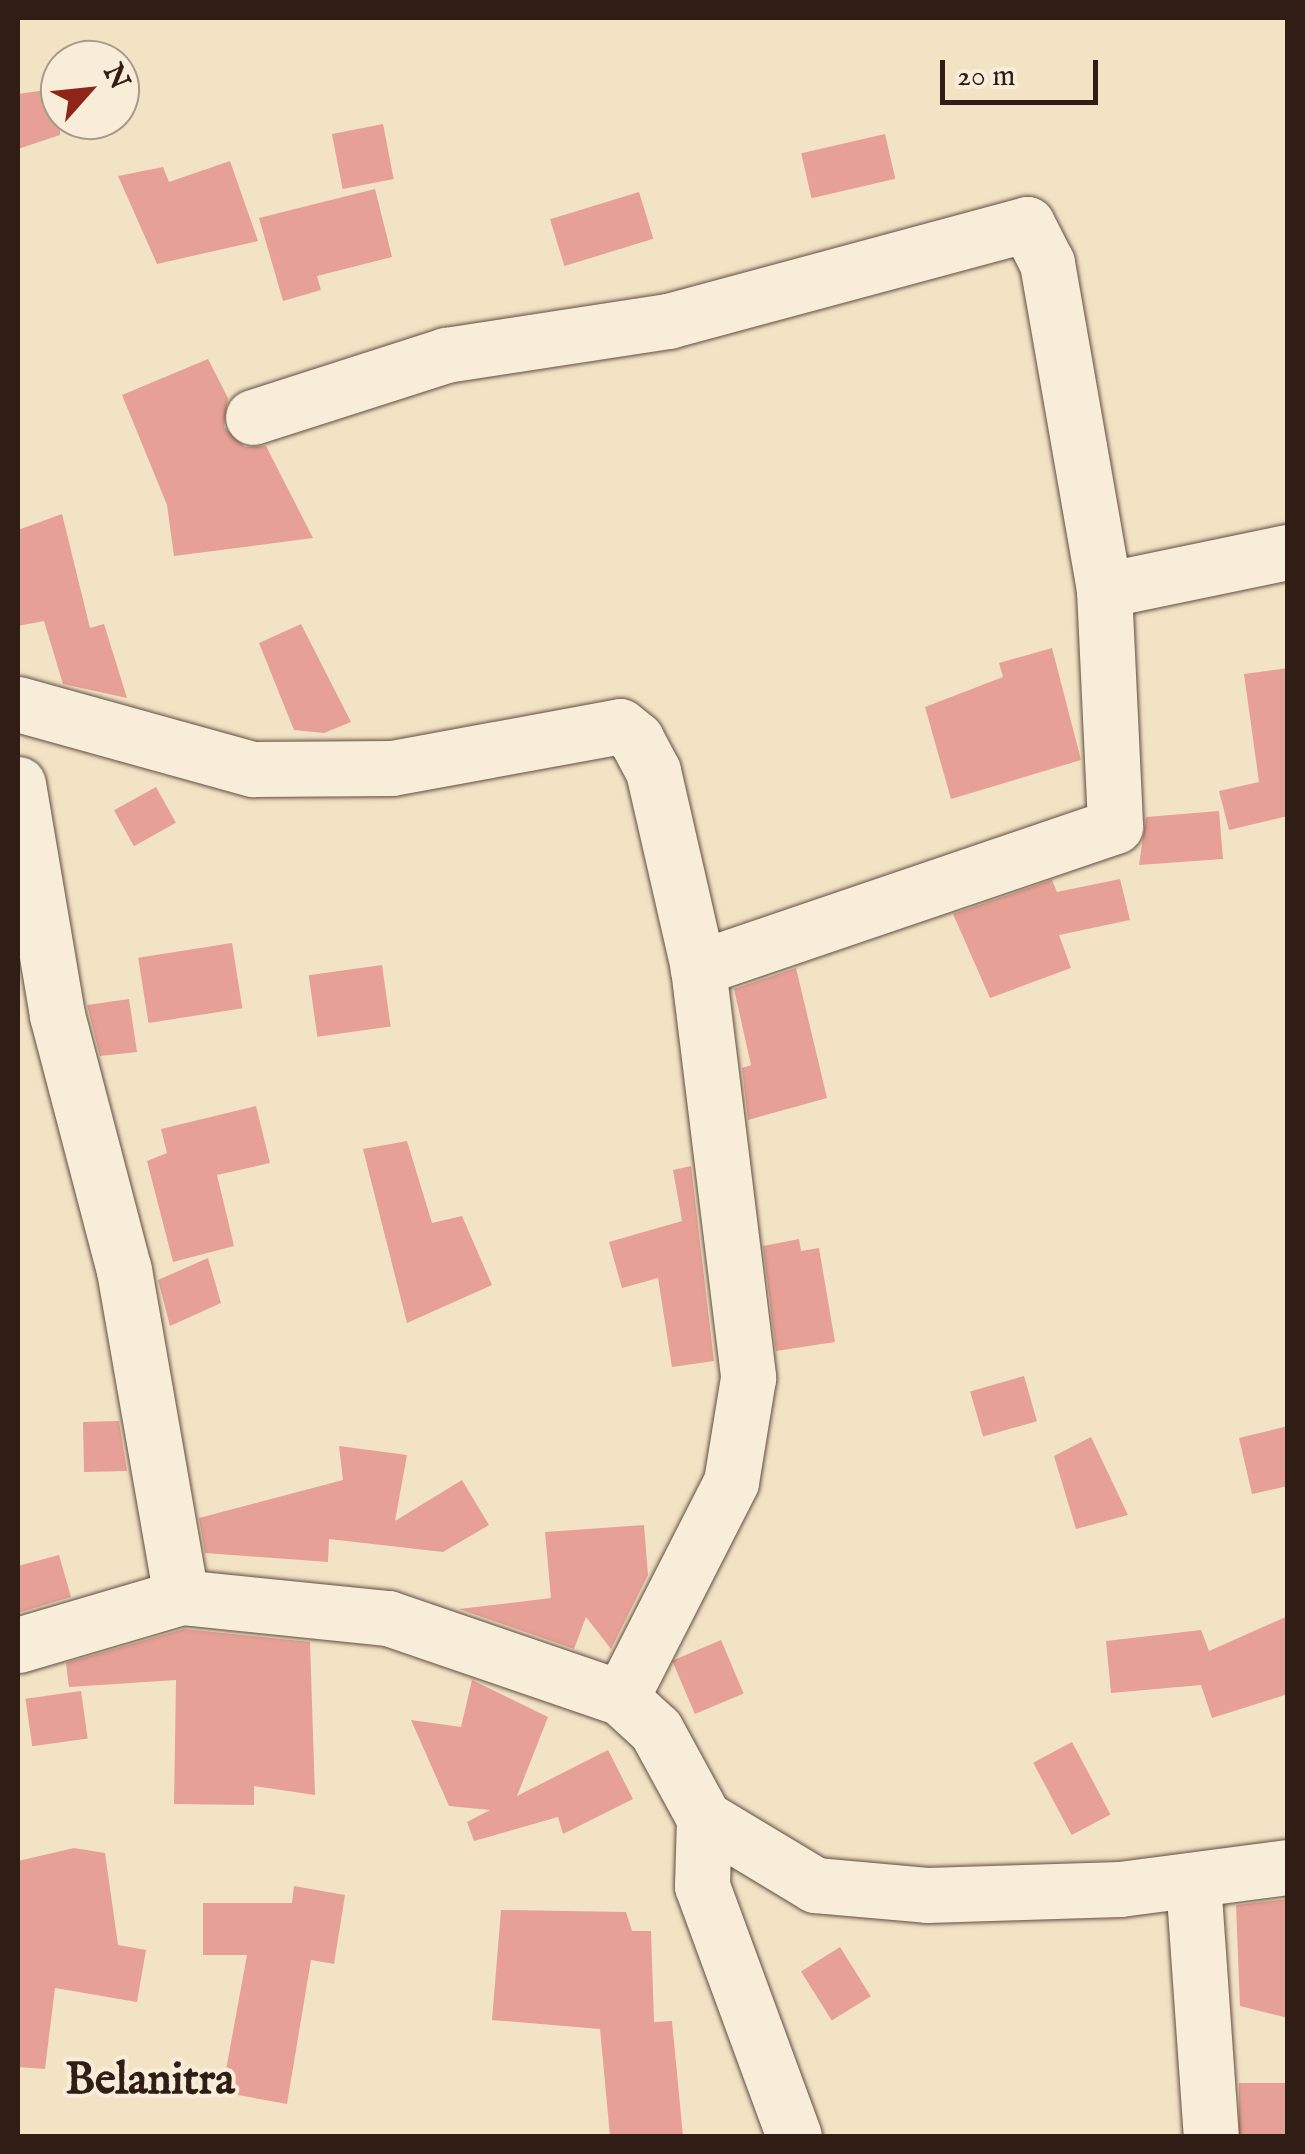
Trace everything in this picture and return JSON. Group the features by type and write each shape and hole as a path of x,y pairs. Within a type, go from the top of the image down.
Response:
{"street":[{"path":"253,417 446,354 668,322 1027,224 1047,263 1104,590 1115,826 698,968"},
{"path":"1104,590 1288,552"},
{"path":"18,704 253,768 392,768 620,726 653,770 698,968 748,1378 731,1482 621,1698"},
{"path":"18,784 57,1015 124,1270 180,1597"},
{"path":"18,1645 180,1597 388,1618 621,1698 656,1730 704,1818 815,1885 928,1896 1193,1881 1288,1867"},
{"path":"704,1818 702,1886 794,2136"},
{"path":"1193,1881 1211,2136"}],"building":[{"path":"40,91 40,140 45,140 18,149 18,94"},
{"path":"383,124 394,179 343,189 332,134"},
{"path":"885,134 895,179 812,198 801,153"},
{"path":"230,161 258,241 157,264 118,176 163,167 169,182"},
{"path":"375,189 392,257 317,276 321,290 283,301 259,218"},
{"path":"639,192 653,239 564,266 550,219"},
{"path":"208,359 228,398 224,427 245,447 266,446 313,538 174,556 167,505 122,395"},
{"path":"62,514 90,628 104,624 127,698 63,684 44,621 18,626 18,530"},
{"path":"301,624 351,722 324,733 294,730 259,643"},
{"path":"1052,648 1081,760 951,799 925,707 1003,677 999,663"},
{"path":"1288,668 1288,816 1229,830 1219,791 1259,782 1244,674"},
{"path":"156,787 176,823 134,846 114,810"},
{"path":"1219,811 1223,859 1139,865 1146,817"},
{"path":"1120,879 1130,920 1059,935 1071,968 990,998 953,914 1052,880 1057,892"},
{"path":"232,943 242,1008 148,1023 138,958"},
{"path":"382,965 391,1026 317,1037 309,975"},
{"path":"796,968 827,1098 748,1120 742,1068 751,1065 734,989"},
{"path":"129,999 137,1052 100,1056 87,1005"},
{"path":"256,1106 270,1163 217,1175 234,1246 173,1262 147,1161 167,1153 161,1129"},
{"path":"407,1141 432,1223 462,1216 492,1285 407,1323 363,1149"},
{"path":"691,1166 714,1361 672,1367 658,1278 622,1288 609,1242 682,1221 673,1170"},
{"path":"799,1239 801,1251 819,1248 835,1342 776,1351 763,1246"},
{"path":"208,1258 221,1303 170,1326 158,1280"},
{"path":"1024,1376 1037,1421 983,1437 970,1391"},
{"path":"119,1421 127,1471 84,1472 83,1422"},
{"path":"1288,1426 1288,1486 1252,1494 1239,1438"},
{"path":"1091,1437 1128,1515 1076,1529 1054,1456"},
{"path":"339,1446 407,1455 395,1521 462,1480 489,1525 443,1552 329,1539 328,1562 205,1553 199,1518 343,1480"},
{"path":"644,1525 648,1575 611,1649 586,1617 574,1649 459,1609 551,1598 545,1532"},
{"path":"59,1555 71,1597 18,1613 18,1566"},
{"path":"1288,1616 1288,1694 1212,1718 1201,1685 1111,1693 1106,1641 1201,1630 1209,1651"},
{"path":"184,1629 310,1642 315,1795 254,1786 254,1805 174,1804 176,1680 69,1687 66,1663"},
{"path":"721,1640 744,1693 695,1714 672,1661"},
{"path":"472,1680 548,1717 517,1796 608,1750 633,1799 563,1834 558,1817 474,1841 467,1822 490,1810 449,1806 411,1720 461,1727"},
{"path":"81,1691 88,1739 32,1746 26,1699"},
{"path":"1072,1742 1110,1814 1072,1835 1033,1763"},
{"path":"74,1848 105,1853 118,1945 146,1950 137,2002 55,1988 45,2069 18,2067 18,1861"},
{"path":"294,1886 345,1895 334,1964 311,1960 287,2104 222,2092 247,1955 203,1955 203,1903 292,1903"},
{"path":"1288,1899 1288,2018 1240,2006 1236,1905"},
{"path":"501,1910 626,1912 632,1931 651,1931 654,2022 672,2021 683,2136 610,2136 600,2029 492,2020"},
{"path":"840,1947 871,1996 832,2021 801,1971"},
{"path":"1239,2083 1288,2083 1288,2136 1239,2136"}],"district":[{"name":"Belanitra","path":"150,2081"}]}
